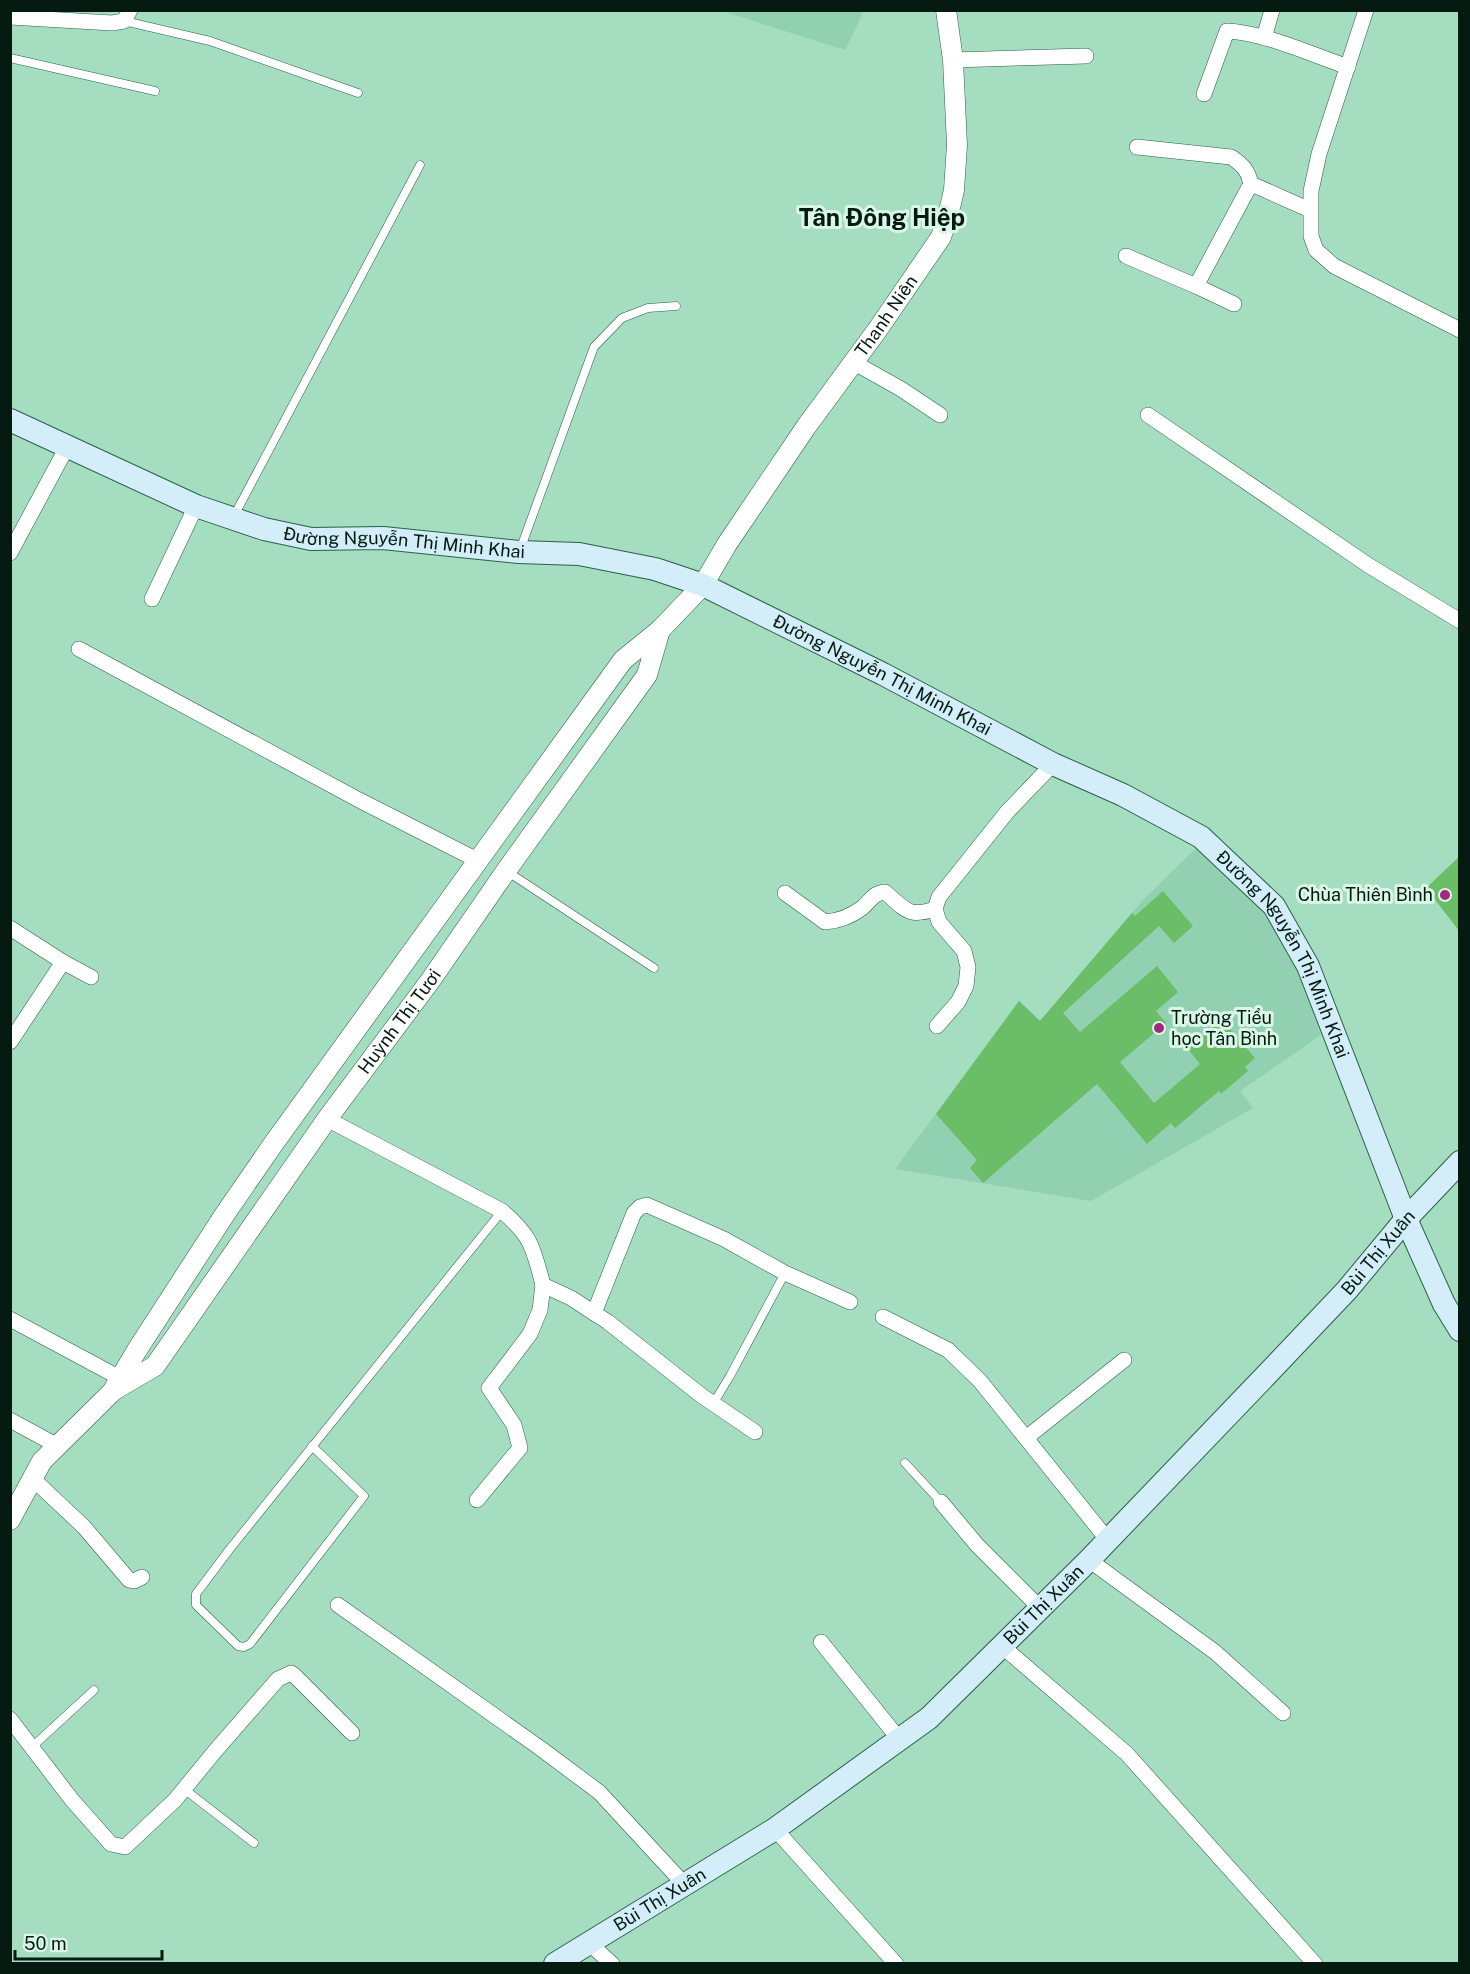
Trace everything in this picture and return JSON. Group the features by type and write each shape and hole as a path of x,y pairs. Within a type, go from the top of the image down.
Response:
{"main road":[{"name":"Đường Nguyễn Thị Minh Khai","path":"10,420 196,506 264,529 311,539 383,538 519,552 579,554 655,569 703,585 883,674 1053,764 1123,795 1201,837 1274,906 1308,966 1406,1219 1444,1304 1460,1330"},
{"name":"Bùi Thị Xuân","path":"555,1964 775,1829 929,1718 1089,1560 1347,1290 1406,1219 1460,1162"}],"street":[{"name":"Thanh Niên","path":"703,585 727,544 941,237 954,189 957,146 957,108 946,10"},
{"path":"1264,38 1272,10"},
{"path":"1365,10 1319,154 1311,191 1311,237 1316,250 1334,266 1460,330"},
{"path":"10,17 112,23 127,16"},
{"path":"1204,94 1227,31 1237,31 1264,38 1348,67"},
{"path":"953,60 1086,56"},
{"path":"1137,147 1231,157 1249,173 1251,186 1196,286"},
{"path":"1251,186 1256,186 1310,210"},
{"path":"1126,256 1234,304"},
{"path":"853,362 901,389 940,415"},
{"path":"1148,415 1368,565 1460,621"},
{"path":"10,553 67,447"},
{"path":"152,599 196,506"},
{"name":"Huỳnh Thị Tươi","path":"10,1520 42,1461 116,1385 225,1214 477,860 623,660 660,630 703,585"},
{"name":"Huỳnh Thị Tươi","path":"116,1385 155,1366 327,1119 430,981 647,675 660,630"},
{"path":"79,649 359,800 477,860"},
{"path":"549,764 572,779"},
{"path":"937,1026 958,1002 966,986 968,967 964,951 939,922 935,909 939,897 1007,812 1053,764"},
{"path":"785,893 825,922 841,921 862,908 876,894 885,892 911,913 920,914 935,909"},
{"path":"10,928 91,977"},
{"path":"10,1042 63,962"},
{"path":"327,1119 502,1211 525,1234 533,1249 543,1285 540,1310 530,1334 489,1388 514,1425 520,1448 477,1500"},
{"path":"594,1313 634,1213 640,1207 647,1205 724,1239 785,1273 850,1302"},
{"path":"543,1285 571,1298 608,1322 713,1404 755,1432"},
{"path":"883,1317 948,1350 980,1381 1107,1539"},
{"path":"10,1319 116,1385"},
{"path":"1026,1438 1124,1360"},
{"path":"10,1420 58,1446"},
{"path":"33,1479 84,1527 129,1580 134,1581 142,1577"},
{"path":"941,1502 977,1545 1040,1608"},
{"path":"1089,1560 1215,1652 1283,1713"},
{"path":"338,1605 599,1792 684,1884"},
{"path":"821,1642 899,1739"},
{"path":"1002,1646 1127,1754 1315,1964"},
{"path":"10,1719 72,1800 111,1844 118,1847 125,1847 175,1800 278,1679 288,1674 294,1675 352,1733"},
{"path":"775,1829 896,1964"},
{"path":"589,1943 612,1964"}],"lane":[{"path":"127,16 210,41 358,93"},
{"path":"10,58 155,91"},
{"path":"232,519 420,165"},
{"path":"519,552 594,347 622,318 648,308 676,306"},
{"path":"506,871 654,968"},
{"path":"312,1446 364,1496 250,1644 244,1647 238,1646 196,1605 196,1594 312,1446 502,1211"},
{"path":"713,1404 785,1273"},
{"path":"905,1463 941,1502"},
{"path":"32,1747 94,1690"},
{"path":"184,1789 254,1843"}],"shaded area":[{"path":"864,10 845,50 722,11"},
{"name":"Trường Tiểu học Tân Bình","path":"1196,848 1265,912 1299,972 1321,1035 1240,1091 1253,1108 1091,1201 895,1169 1019,1001 1040,1021 1142,901"}],"building":[{"name":"Chùa Thiên Bình","path":"1460,856 1460,932 1426,888"},
{"path":"1163,891 1193,926 1174,943 1159,926 1063,1013 1080,1032 1157,966 1178,992 1156,1011 1166,1023 1120,1062 1154,1103 1200,1064 1188,1049 1222,1020 1255,1058 1245,1067 1248,1071 1221,1094 1219,1091 1175,1128 1171,1123 1147,1144 1097,1084 983,1183 970,1168 977,1160 936,1114 1019,1001 1040,1021 1132,913 1135,916"}],"place":[{"name":"Chùa Thiên Bình","path":"1445,895"},
{"name":"Trường Tiểu học Tân Bình","path":"1159,1028"}],"district":[{"name":"Tân Đông Hiệp","path":"882,218"}]}
